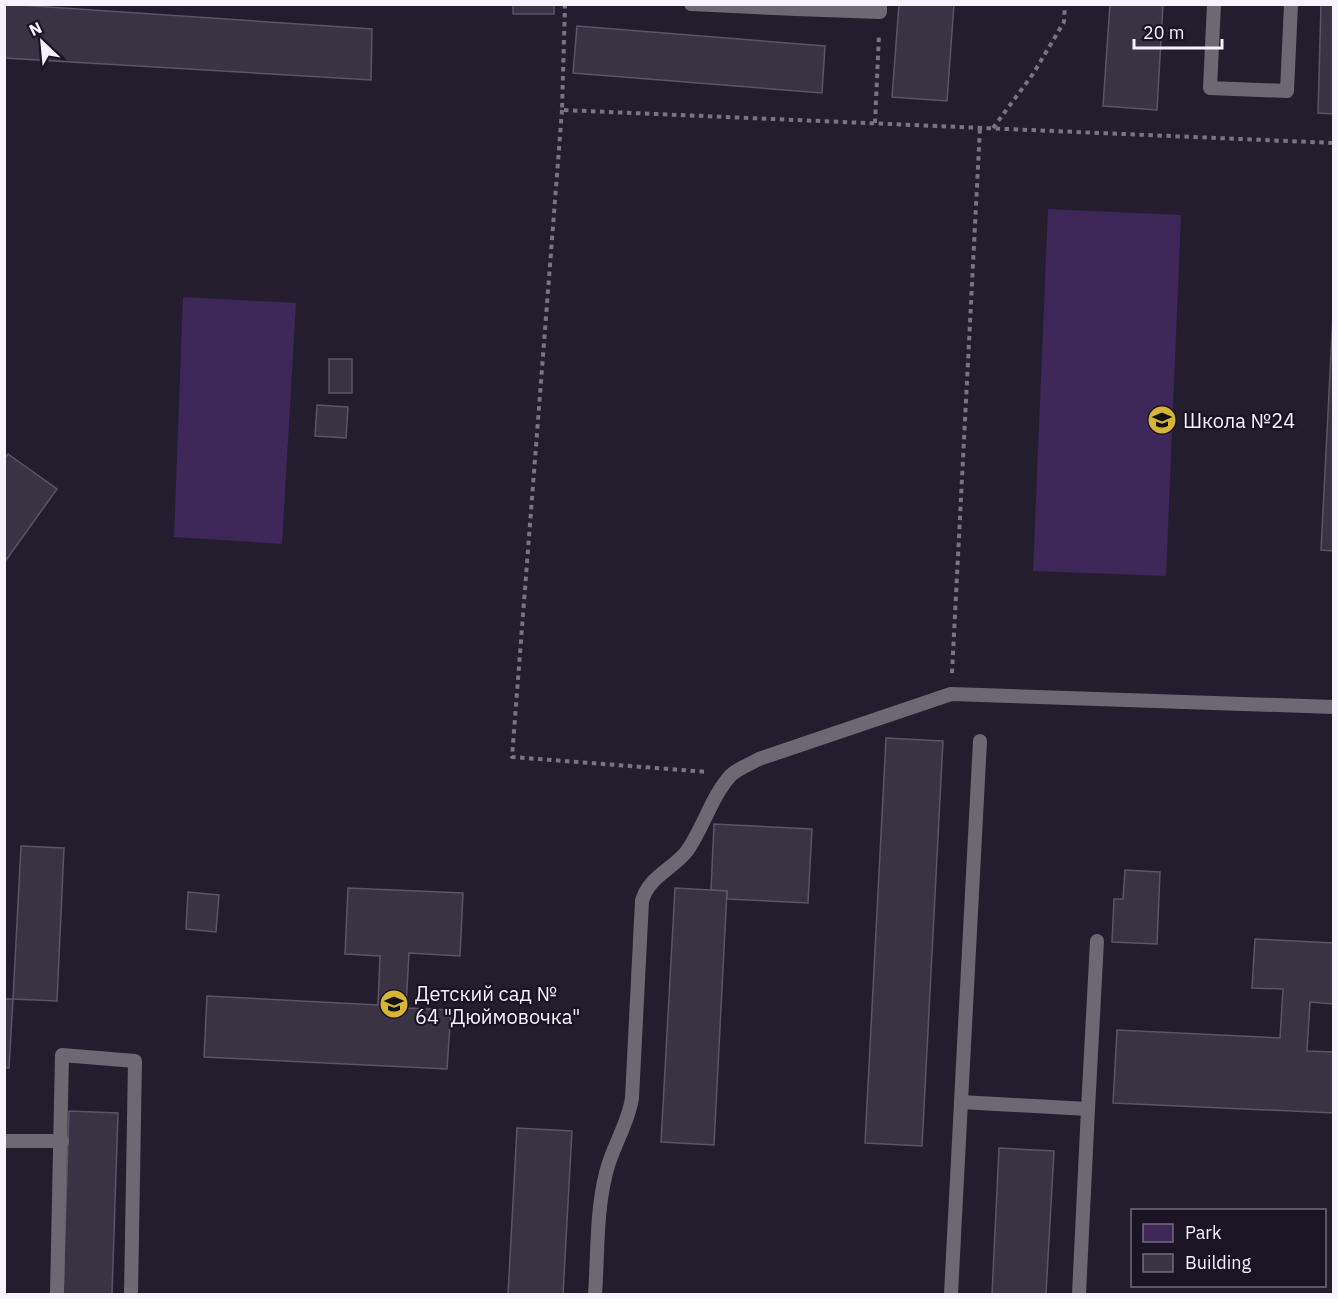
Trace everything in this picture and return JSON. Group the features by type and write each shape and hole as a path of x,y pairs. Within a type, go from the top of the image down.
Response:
{"lane":[{"path":"691,4 880,8"},
{"path":"1214,4 1210,88 1287,91 1291,4"},
{"path":"595,1294 603,1185 609,1163 626,1124 632,1098 642,901 654,878 674,864 688,849 714,801 733,774 759,759 951,694 1334,707"},
{"path":"951,1294 980,741"},
{"path":"1078,1294 1097,941"},
{"path":"57,1294 62,1055 135,1061 131,1294"},
{"path":"961,1102 1088,1109"},
{"path":"4,1141 62,1141"}],"path":[{"path":"565,4 562,110 512,757 733,774"},
{"path":"992,129 1033,74 1064,22 1065,4"},
{"path":"875,123 880,8"},
{"path":"562,110 1334,143"},
{"path":"951,694 980,128"}],"green space":[{"path":"1048,209 1181,215 1166,576 1033,571"},
{"path":"183,297 296,303 282,544 174,537"}],"building":[{"path":"4,4 372,29 371,80 4,58"},
{"path":"513,4 554,4 554,14 513,14"},
{"path":"899,4 954,4 947,101 892,97"},
{"path":"1110,4 1163,4 1157,110 1103,106"},
{"path":"1321,4 1334,4 1334,114 1318,113"},
{"path":"577,26 825,46 822,93 573,73"},
{"path":"1334,295 1334,551 1321,550"},
{"path":"329,359 352,359 352,393 329,393"},
{"path":"317,405 348,407 346,438 315,436"},
{"path":"8,454 57,489 4,563 4,459"},
{"path":"886,738 943,741 922,1146 865,1143"},
{"path":"714,824 812,829 808,903 727,899 727,891 711,890"},
{"path":"21,846 64,848 57,1001 13,999"},
{"path":"1125,870 1160,872 1157,944 1112,942 1114,899 1123,899"},
{"path":"348,888 463,893 460,956 409,953 406,1008 451,1010 447,1069 204,1057 207,996 378,1005 380,956 345,954"},
{"path":"675,888 727,891 714,1145 661,1142"},
{"path":"188,892 219,895 216,932 186,929"},
{"path":"1255,939 1334,943 1334,1004 1310,1002 1307,1051 1334,1052 1334,1113 1113,1103 1117,1030 1280,1038 1283,989 1252,988"},
{"path":"4,999 13,999 9,1068 4,1068"},
{"path":"69,1111 118,1113 112,1294 63,1294"},
{"path":"517,1128 572,1131 563,1294 508,1294"},
{"path":"999,1148 1054,1151 1046,1294 992,1294"}],"place":[{"name":"Школа №24","path":"1162,420"},
{"name":"Детский сад № 64 \"Дюймовочка\"","path":"394,1004"}]}
